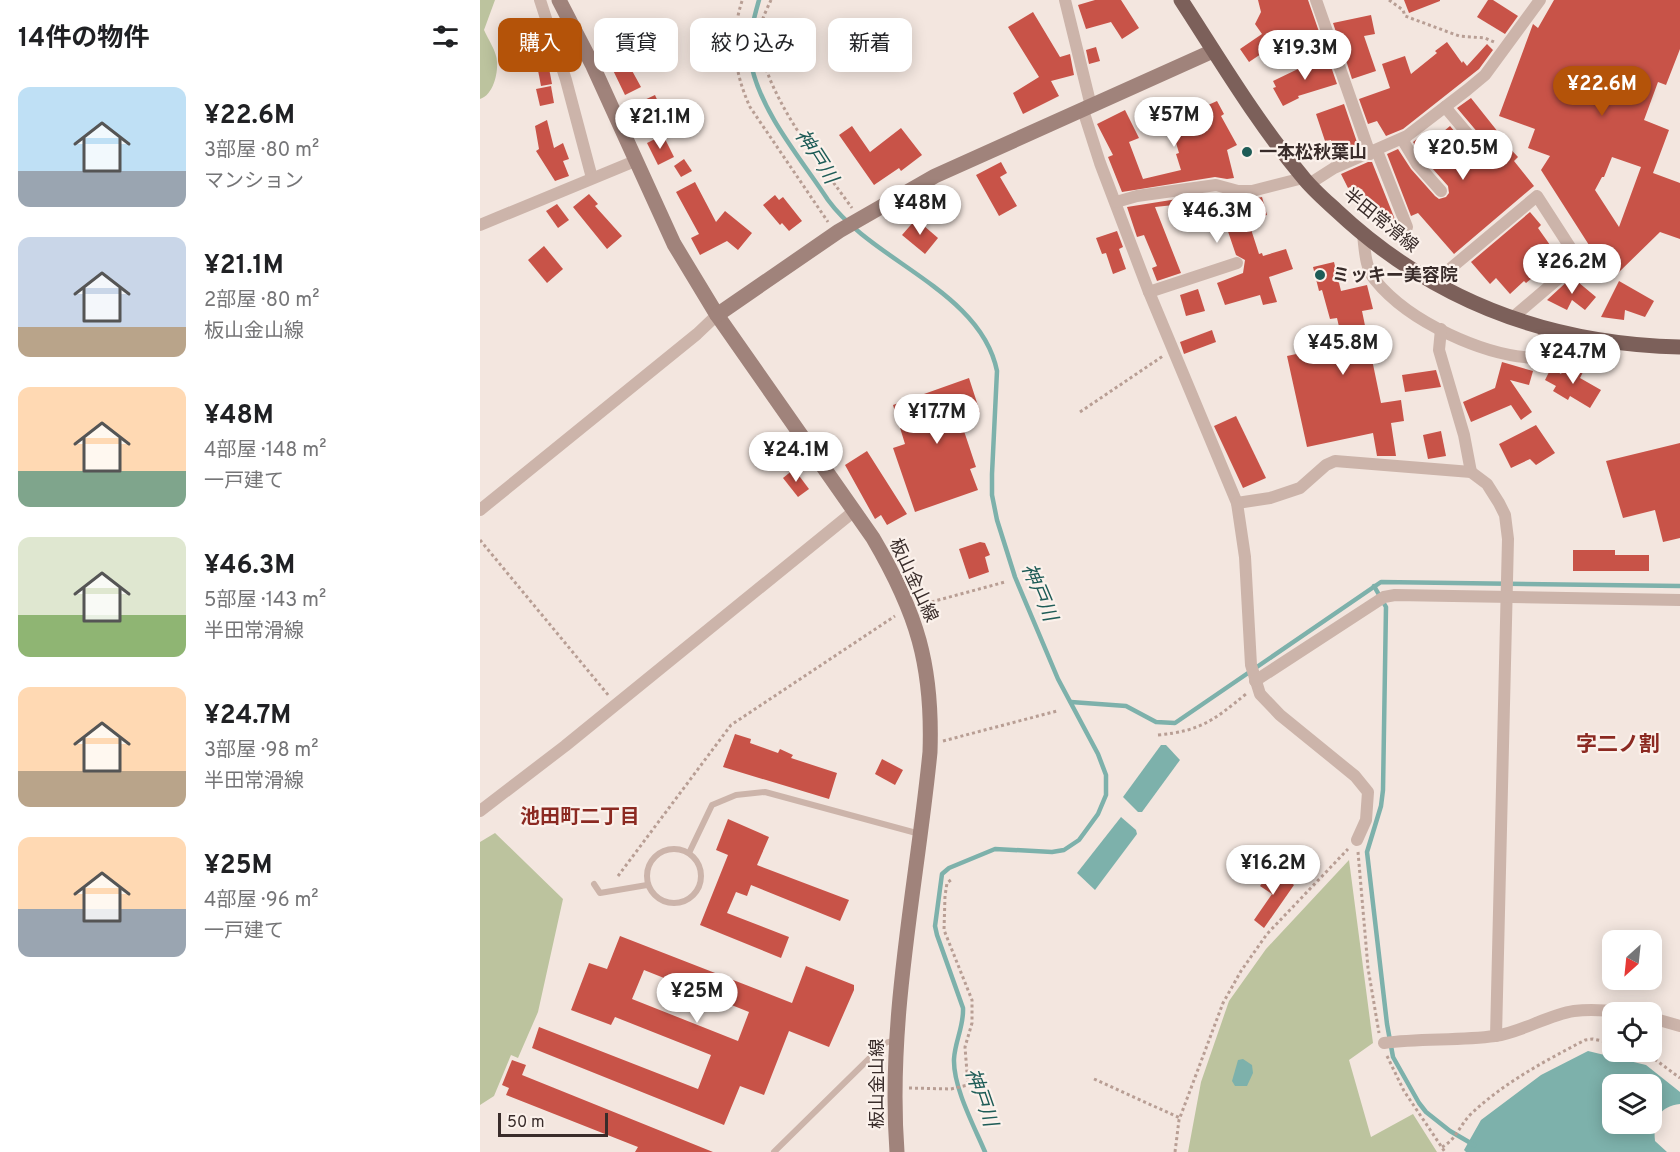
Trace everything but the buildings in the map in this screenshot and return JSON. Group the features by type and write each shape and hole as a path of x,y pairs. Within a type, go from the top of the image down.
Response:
{"main road":[{"name":"板山金山線","path":"560,0 592,64 674,244 717,315 873,538 894,573 909,608 925,656 931,742 895,1040 897,1152"},
{"name":"半田常滑線","path":"1181,0 1263,127 1306,181 1363,235 1401,264 1439,286 1545,330 1595,340 1680,347"},
{"path":"717,315 838,233 935,176 1213,51"}],"street":[{"path":"540,0 566,80 592,178"},
{"path":"1065,0 1100,164 1149,292 1237,503 1245,557 1251,665 1256,683 1260,694 1280,715 1355,776 1368,792 1366,820 1357,840"},
{"path":"1316,0 1373,153 1407,227"},
{"path":"1116,202 1137,196 1216,185 1239,191 1252,191 1306,181 1373,153 1402,138 1485,75 1540,0"},
{"path":"1445,107 1483,152"},
{"path":"1402,138 1417,164 1441,191"},
{"path":"480,225 635,161"},
{"path":"1439,286 1451,268 1537,196 1579,261 1512,318"},
{"path":"1363,235 1368,265 1374,279 1401,303 1441,329 1490,351 1518,358 1538,358 1545,330"},
{"path":"1149,292 1237,263"},
{"path":"480,510 697,334 717,315"},
{"path":"1441,329 1439,350 1464,435 1471,472"},
{"path":"1237,503 1270,498 1300,488 1326,465 1335,461 1471,472 1487,484 1505,515 1508,528 1496,1036"},
{"path":"480,811 616,705 853,512"},
{"path":"1256,683 1384,597 1506,588 1680,600"},
{"path":"1384,1043 1413,1039 1496,1036 1575,1011 1602,1010"},
{"path":"1662,1021 1680,1026"}],"lane":[{"path":"689,853 712,806 736,795 765,792 921,834"},
{"path":"676,848 689,853 696,860 702,874 693,896 679,903 664,902 657,898 647,885 646,878 658,852 676,848"},
{"path":"594,884 600,893 647,885"},
{"path":"774,1152 885,1043 895,1040"}],"path":[{"path":"771,0 761,23 760,38 773,86 793,122 859,220"},
{"path":"1389,0 1402,10 1405,16 1459,36 1485,38 1507,47"},
{"path":"742,1 736,20 734,38 738,75 743,92 750,107 838,233"},
{"path":"1080,412 1173,350"},
{"path":"480,540 616,705"},
{"path":"618,876 731,725 909,608 1005,582"},
{"path":"1158,735 1196,729 1216,718 1256,683"},
{"path":"931,742 942,742 1057,711"},
{"path":"1357,840 1368,968 1378,1031 1384,1043 1386,1055 1404,1091 1445,1152"},
{"path":"1175,1152 1180,1118 1223,1003 1241,971 1268,934 1357,840"},
{"path":"894,1084 925,1089 951,1089 968,1085 965,1047 972,1023 972,1000 944,930 947,883 952,879"},
{"path":"1442,1147 1450,1143 1471,1113 1538,1064 1585,1040 1602,1041"},
{"path":"1658,1062 1680,1078"},
{"path":"1094,1079 1180,1118"}],"green space":[{"path":"480,0 495,0 484,30 496,54 497,67 491,89 485,97 480,99"},
{"path":"495,833 563,899 538,1012 518,1058 511,1055 494,1096 480,1105 480,842"},
{"path":"1349,860 1373,1043 1349,1060 1371,1137 1413,1114 1437,1152 1188,1152 1201,1082 1229,1001 1266,949"}],"water":[{"path":"1161,745 1166,745 1180,760 1142,812 1138,812 1123,797"},
{"path":"1121,817 1136,830 1137,834 1095,890 1077,873"},
{"path":"1588,1051 1602,1054 1602,1062 1634,1062 1646,1065 1657,1074 1602,1074 1602,1134 1655,1134 1655,1141 1667,1152 1466,1152 1464,1150 1481,1120 1541,1075"},
{"path":"1243,1059 1252,1065 1253,1073 1247,1086 1235,1086 1232,1081 1238,1060"},
{"path":"1662,1078 1680,1092 1680,1104 1662,1111"}],"waterway":[{"name":"神戸川","path":"759,0 751,34 750,60 757,86 784,137 828,200 848,222 871,242 948,298 970,319 987,343 997,371 992,474 992,495 997,520 1015,577 1058,679 1098,754 1106,775 1106,795 1098,814 1079,840 1064,850 1052,852 995,849 949,868 942,874 935,926 963,1008 954,1059 955,1070 965,1106 985,1152"},
{"path":"1071,702 1126,706 1156,722 1175,723 1381,582 1680,586"},
{"path":"1374,586 1386,607 1383,790 1381,806 1367,852 1387,1024 1393,1057 1419,1103 1426,1112 1450,1131 1474,1145"}],"place":[{"name":"一本松秋葉山","path":"1247,152"},
{"name":"ミッキー美容院","path":"1320,275"}],"district":[{"name":"字二ノ割","path":"1618,744"},
{"name":"池田町二丁目","path":"580,816"}]}
